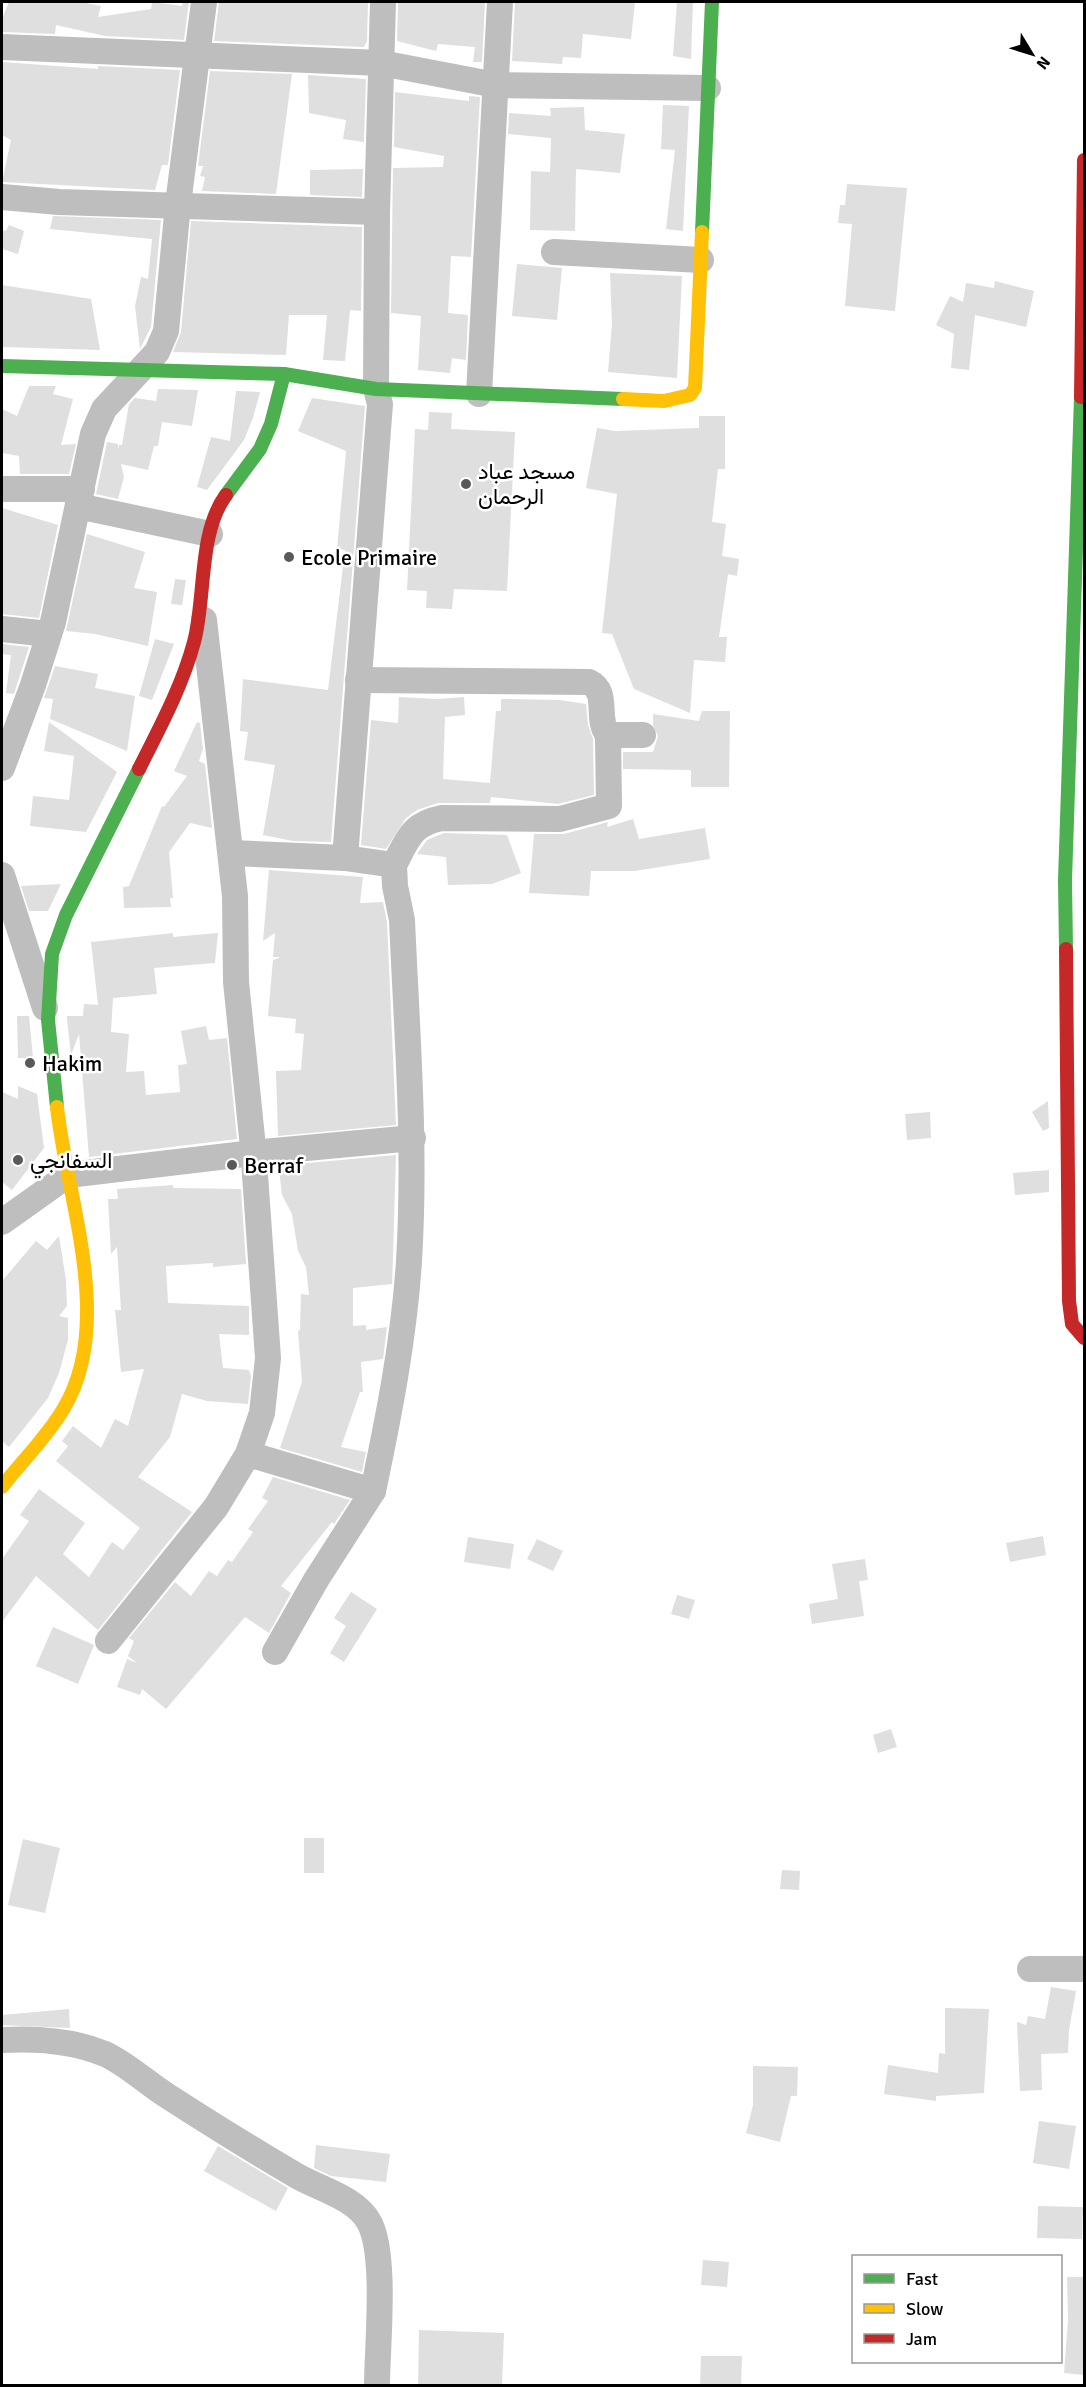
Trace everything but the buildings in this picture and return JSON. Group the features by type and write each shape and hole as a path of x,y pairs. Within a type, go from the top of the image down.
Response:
{"street":[{"path":"2,765 49,634 93,434 104,409 128,375 157,352 166,331 178,204 204,2"},
{"path":"345,858 380,404 376,389 377,212 383,2"},
{"path":"479,394 500,2"},
{"path":"2,366 128,375 284,374 376,389 479,394 664,401 690,395 695,388 696,378 712,2"},
{"path":"2,47 381,63 496,85 708,88"},
{"path":"1084,160 1083,327 1065,880 1069,1301 1072,1324 1084,1338"},
{"path":"2,197 59,202 377,212"},
{"path":"554,252 701,260"},
{"path":"2,1487 64,1408 77,1379 87,1342 85,1278 59,1123 48,1020 52,954 66,915 171,705 194,643 202,601 211,523 221,502 260,449 268,433 284,374"},
{"path":"2,489 80,497 210,534"},
{"path":"108,1641 216,1507 248,1454 262,1413 268,1358 253,1153 236,982 236,896 202,601"},
{"path":"2,629 49,634"},
{"path":"275,1652 316,1580 373,1491 401,1340 409,1262 413,1138 402,920 395,886 394,865 412,832 426,821 442,818 560,819 609,806 608,735 603,725 600,693 596,685 589,682 358,680"},
{"path":"608,735 643,735"},
{"path":"231,853 345,858 394,865"},
{"path":"2,874 48,1020"},
{"path":"2,1222 6,1216 68,1175 253,1153 413,1138"},
{"path":"248,1454 373,1491"},
{"path":"1030,1969 1084,1969"},
{"path":"2,2040 40,2039 73,2044 106,2055 168,2097 298,2177 356,2207 371,2225 378,2261 377,2385"}],"traffic: fast":[{"path":"702,232 712,2"},
{"path":"2,366 284,374 376,389 623,399"},
{"path":"226,495 260,449 271,424 284,374"},
{"path":"1066,949 1065,880 1081,397"},
{"path":"57,1107 48,1020 52,954 66,915 139,769"}],"traffic: slow":[{"path":"623,399 664,401 690,395 695,388 702,232"},
{"path":"2,1487 43,1438 64,1408 79,1374 86,1338 87,1299 83,1260 57,1107"}],"traffic: jam":[{"path":"1081,397 1084,160"},
{"path":"139,769 170,707 189,659 198,624 204,566 211,528 217,510 226,495"},
{"path":"1066,949 1069,1301 1072,1324 1084,1338"}],"place":[{"name":"مسجد عباد الرحمان","path":"466,484"},
{"name":"Ecole Primaire","path":"289,557"},
{"name":"Hakim","path":"30,1063"},
{"name":"السفانجي","path":"18,1160"},
{"name":"Berraf","path":"232,1165"}]}
